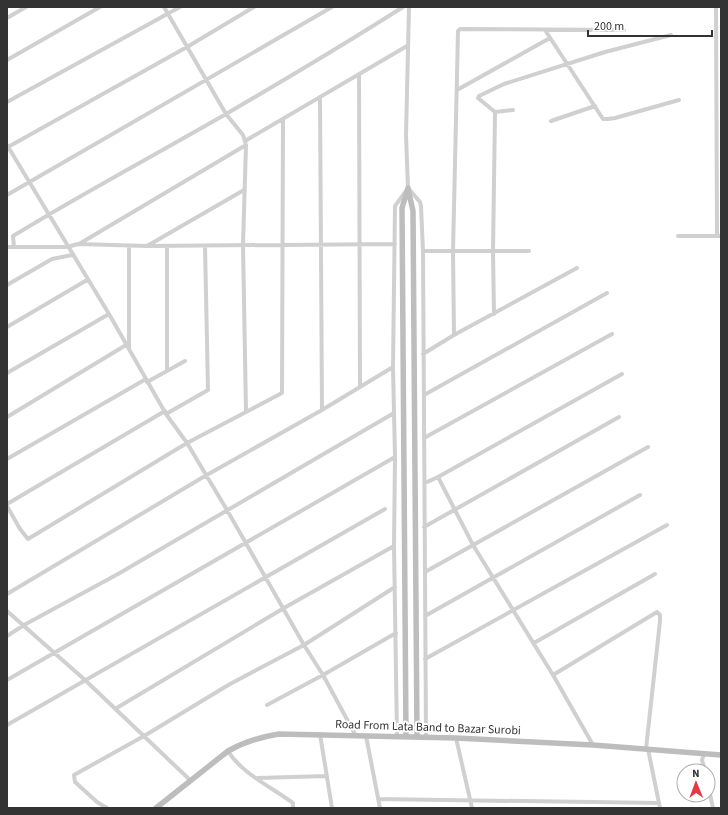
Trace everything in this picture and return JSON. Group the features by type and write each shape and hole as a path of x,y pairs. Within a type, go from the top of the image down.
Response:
{"street":[{"path":"7,18 26,7"},
{"path":"7,60 100,7"},
{"path":"164,7 226,114 243,135 245,143 243,245 246,411"},
{"path":"7,102 180,7"},
{"path":"254,7 8,149 109,314 129,351 166,412 187,443 205,476 227,510 304,645 323,675 356,736"},
{"path":"7,195 332,7"},
{"path":"14,247 13,236 48,214 226,114 335,50 403,7"},
{"path":"408,7 406,135 408,188 414,211 417,736"},
{"path":"678,236 719,236 716,7"},
{"path":"454,335 453,251 458,31 460,29 624,30"},
{"path":"545,30 603,119 608,119 679,100"},
{"path":"514,110 495,112 478,98 479,96 504,84 568,65 605,52 671,35"},
{"path":"457,90 550,38"},
{"path":"7,247 67,247 78,244 283,119 407,46"},
{"path":"359,75 360,387"},
{"path":"320,98 322,410"},
{"path":"551,121 595,106"},
{"path":"494,314 493,251 495,112"},
{"path":"205,246 208,390 166,412 7,505 20,529 28,539 187,443 282,393 283,119"},
{"path":"397,736 394,546 394,244 395,206 408,188"},
{"path":"408,188 420,202 421,206 423,251 426,736"},
{"path":"406,736 402,208 408,188"},
{"path":"146,246 244,190"},
{"path":"78,244 205,246 394,244"},
{"path":"129,246 129,351"},
{"path":"167,370 168,246"},
{"path":"423,251 529,251"},
{"path":"7,285 52,259 72,255"},
{"path":"423,354 454,335 577,268"},
{"path":"7,327 87,280"},
{"path":"424,395 607,293"},
{"path":"7,373 109,314"},
{"path":"424,438 612,334"},
{"path":"7,417 126,345"},
{"path":"7,459 147,380 185,361"},
{"path":"7,594 205,476 322,410 393,367"},
{"path":"424,483 622,374"},
{"path":"7,636 118,574 394,413"},
{"path":"424,527 619,417"},
{"path":"425,572 648,447"},
{"path":"7,680 395,457"},
{"path":"438,476 473,545 492,578 534,643 593,745"},
{"path":"425,616 640,495"},
{"path":"7,725 385,509"},
{"path":"426,660 667,525"},
{"path":"115,709 284,608 394,546"},
{"path":"534,643 655,574"},
{"path":"107,808 97,802 75,782 74,775 144,736 230,684 304,645 395,587"},
{"path":"7,610 85,680 190,780"},
{"path":"553,675 657,612 660,615 647,749 660,808"},
{"path":"267,705 396,633"},
{"name":"Road From Lata Band to Bazar Surobi","path":"156,808 228,751 259,737 279,734 426,736 593,745 721,755"},
{"path":"320,734 332,808"},
{"path":"366,736 380,808"},
{"path":"456,738 472,808"},
{"path":"228,751 232,757 256,778 293,803 293,808"},
{"path":"703,763 702,760 704,754"},
{"path":"256,778 327,776"},
{"path":"378,799 659,803"}]}
